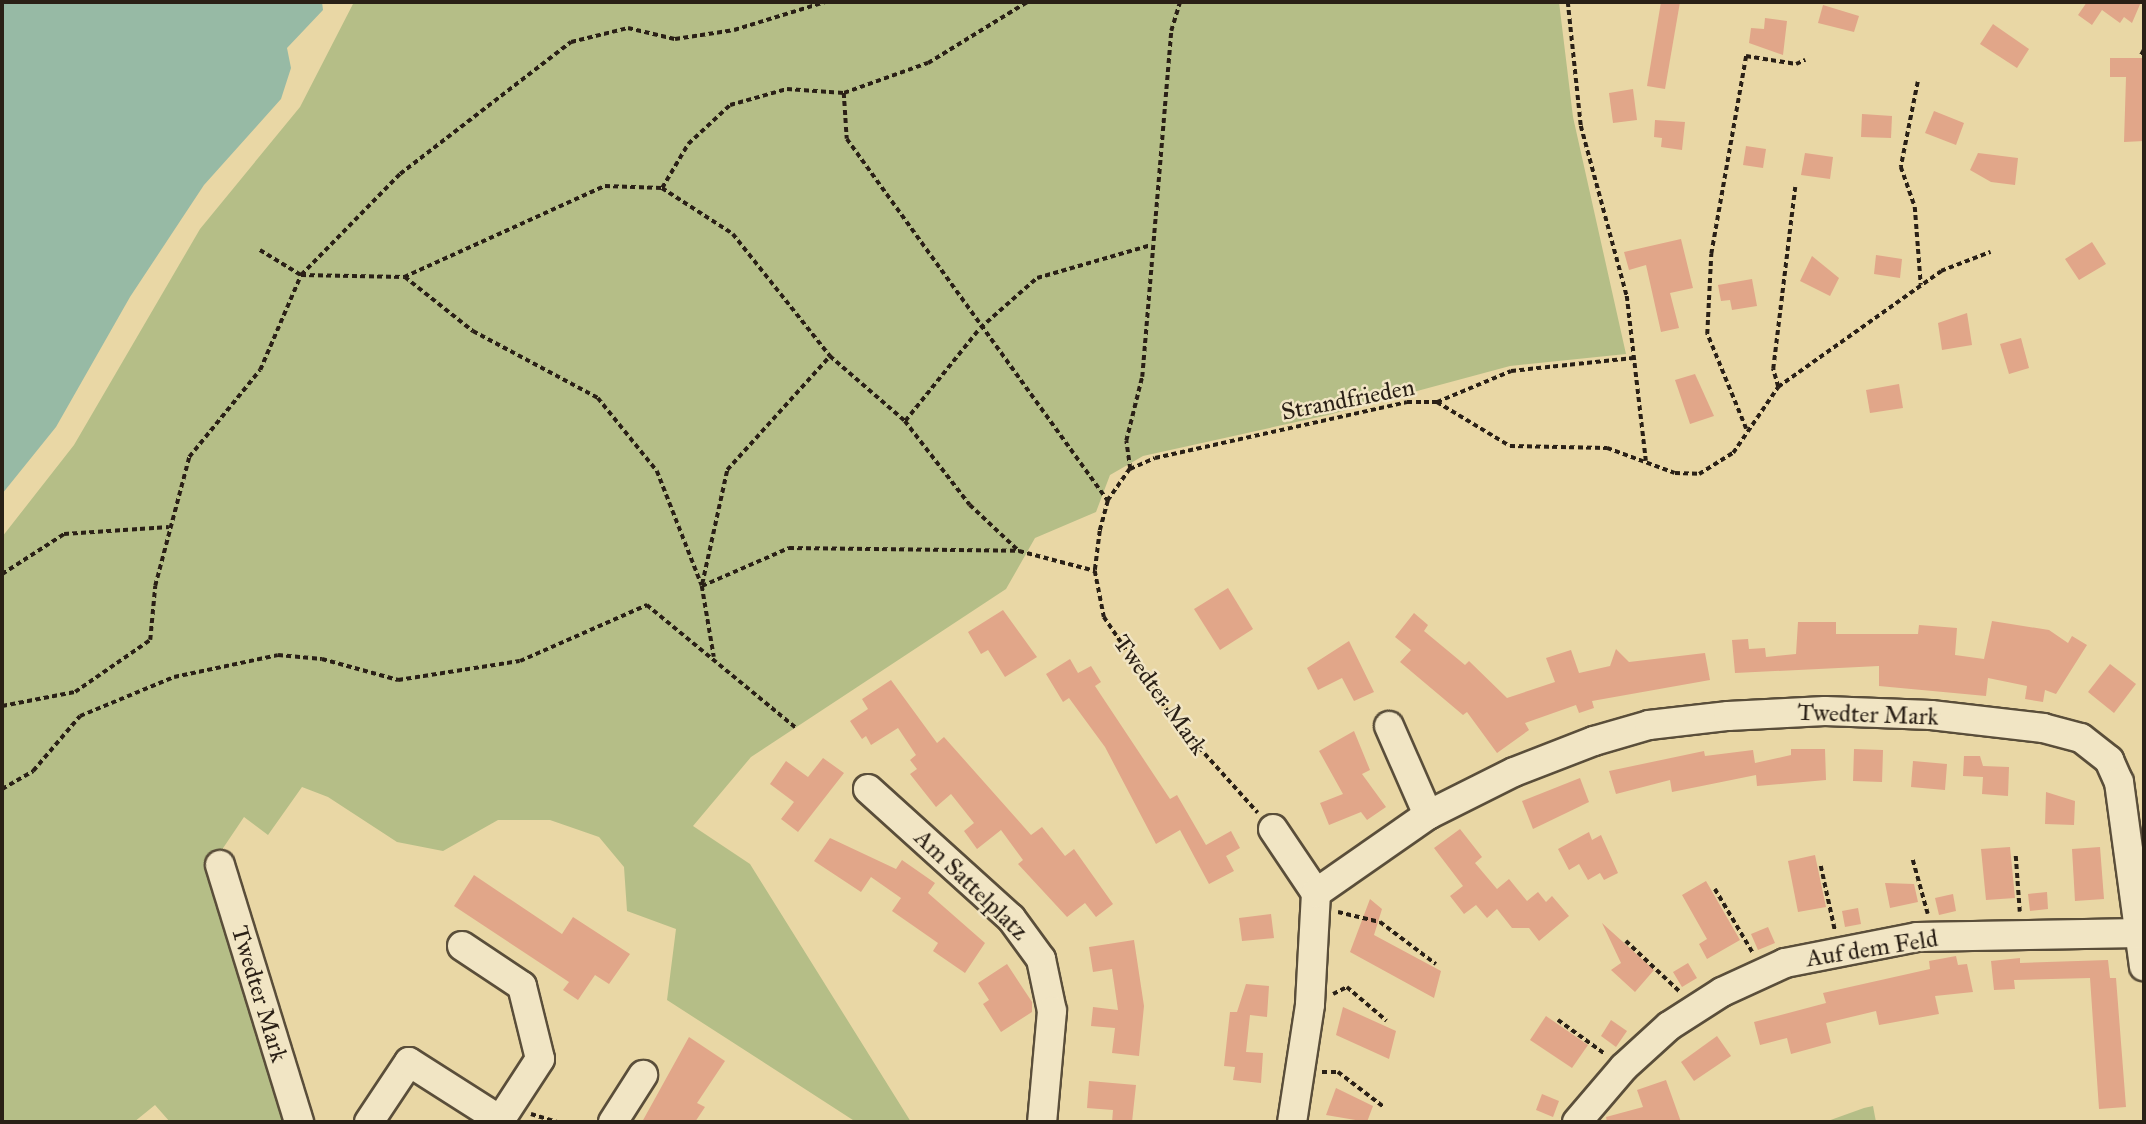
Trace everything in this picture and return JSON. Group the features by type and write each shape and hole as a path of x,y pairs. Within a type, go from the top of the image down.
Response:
{"street":[{"name":"Twedter Mark","path":"1316,901 1428,816 1514,772 1649,725 1825,711 2043,728 2081,738 2114,771 2144,965"},
{"path":"1389,726 1428,816"},
{"name":"Am Sattelplatz","path":"868,789 1011,918 1041,959 1052,1011 1042,1122"},
{"path":"1273,829 1316,901 1303,1072 1292,1122"},
{"name":"Twedter Mark","path":"220,865 299,1122"},
{"name":"Auf dem Feld","path":"1577,1122 1624,1067 1692,1010 1764,973 1839,949 1917,937 2140,933"},
{"path":"369,1122 410,1062 500,1121 540,1059 522,986 462,946"},
{"path":"612,1122 643,1075"}],"path":[{"path":"2,706 75,692 150,640 169,527 189,457 260,370 301,275 400,174 571,42 628,28 675,39 734,30 825,2"},
{"path":"662,188 688,144 730,105 787,89 844,93 928,63 1027,2"},
{"path":"1130,470 1126,441 1142,377 1171,32 1180,2"},
{"path":"1567,2 1581,126 1627,296 1646,461"},
{"path":"2141,55 2144,50"},
{"path":"1746,429 1707,334 1712,254 1746,56 1796,64 1805,60"},
{"path":"1919,82 1900,167 1915,207 1921,285"},
{"path":"844,93 847,139 980,328 1108,501"},
{"path":"260,250 301,275 404,277 606,186 662,188 733,234 830,356 905,421 970,505 1019,551"},
{"path":"1778,387 1773,369 1795,187"},
{"path":"905,421 980,328 1037,278 1152,245"},
{"name":"Strandfrieden","path":"1130,470 1156,458 1407,402 1437,402 1510,446 1574,444 1646,461 1675,473 1699,474 1733,453 1746,429 1778,387 1941,271 1990,252"},
{"path":"404,277 473,331 598,398 657,471 702,586 714,659"},
{"path":"702,586 727,470 830,356"},
{"path":"1437,402 1511,372 1633,358"},
{"name":"Twedter Mark","path":"1130,470 1108,501 1095,571 1104,617 1171,716 1273,829"},
{"path":"2,574 64,534 169,527"},
{"path":"702,586 789,548 1019,551 1095,571"},
{"path":"2,789 33,771 80,716 174,677 278,655 322,659 398,680 520,660 646,605 796,728"},
{"path":"2016,856 2022,935"},
{"path":"1913,860 1928,914 1917,937"},
{"path":"1821,866 1839,949"},
{"path":"1715,889 1764,973"},
{"path":"1316,901 1380,922 1436,964"},
{"path":"1626,941 1671,979 1692,1010"},
{"path":"1335,993 1347,987 1387,1021"},
{"path":"1558,1020 1624,1067"},
{"path":"1303,1072 1338,1072 1384,1107"}],"green space":[{"path":"354,2 1559,2 1573,117 1626,354 1510,366 1328,415 1143,456 1110,475 1096,512 1035,538 1006,589 751,757 693,826 750,864 911,1122 856,1122 667,1000 676,929 627,911 624,867 599,837 550,820 498,820 443,851 397,842 328,797 302,787 268,835 244,817 209,869 288,1122 170,1122 155,1105 134,1122 2,1122 2,537 74,445 200,229 300,107"},
{"path":"1873,1106 1876,1122 1825,1122 1864,1108"}],"shaded area":[{"path":"2,2 322,2 323,10 287,48 291,68 281,99 204,185 130,297 56,427 2,494"}],"building":[{"path":"1661,2 1680,2 1665,89 1647,86"},
{"path":"2087,2 2141,2 2132,23 2124,17 2120,23 2102,10 2092,25 2078,15"},
{"path":"1823,5 1859,16 1854,32 1818,23"},
{"path":"1765,18 1787,21 1783,55 1749,43 1751,28 1764,29"},
{"path":"1993,24 2029,49 2017,68 1980,44"},
{"path":"2110,58 2144,58 2144,141 2124,142 2126,77 2110,77"},
{"path":"1633,89 1637,120 1613,123 1609,93"},
{"path":"1934,111 1964,123 1956,145 1925,133"},
{"path":"1862,114 1892,116 1891,138 1861,137"},
{"path":"1655,120 1685,122 1682,150 1661,147 1662,138 1654,137"},
{"path":"1746,146 1766,149 1763,168 1743,165"},
{"path":"1805,153 1833,157 1830,179 1801,175"},
{"path":"1978,153 2018,158 2015,185 1991,182 1970,170"},
{"path":"1681,239 1693,288 1670,293 1679,328 1661,332 1646,265 1629,270 1624,252"},
{"path":"2092,242 2106,264 2079,280 2065,259"},
{"path":"1876,255 1902,259 1900,278 1874,274"},
{"path":"1812,256 1839,278 1830,296 1800,281"},
{"path":"1752,279 1757,306 1732,310 1730,300 1721,301 1718,285"},
{"path":"1967,313 1972,345 1942,350 1938,323"},
{"path":"2021,338 2029,368 2009,374 2000,344"},
{"path":"1695,374 1714,416 1690,424 1675,380"},
{"path":"1899,384 1903,408 1870,413 1866,390"},
{"path":"1228,588 1253,629 1220,650 1194,609"},
{"path":"1003,610 1037,657 1005,677 988,650 981,654 968,632"},
{"path":"1414,613 1428,625 1424,631 1465,665 1469,661 1507,698 1555,682 1546,658 1571,650 1579,673 1610,666 1616,649 1629,662 1705,653 1710,680 1592,701 1594,708 1579,713 1576,705 1525,723 1529,730 1497,753 1467,712 1463,715 1400,662 1411,650 1395,637"},
{"path":"1992,621 2049,630 2068,643 2072,636 2087,645 2056,694 2045,690 2043,702 2025,699 2027,686 1988,678 1986,696 1879,686 1879,666 1735,673 1732,640 1748,639 1749,649 1765,648 1766,657 1796,654 1798,622 1836,622 1836,634 1918,634 1919,625 1957,628 1955,655 1984,659"},
{"path":"1349,641 1374,692 1354,701 1342,678 1318,690 1307,668"},
{"path":"1070,659 1078,673 1091,666 1101,682 1095,686 1170,799 1177,795 1206,845 1231,831 1240,848 1226,856 1234,871 1209,884 1180,830 1156,844 1105,747 1069,698 1063,702 1046,674"},
{"path":"2110,664 2136,684 2114,713 2088,692"},
{"path":"891,680 937,743 944,737 1031,835 1042,827 1065,856 1074,849 1113,904 1096,917 1085,903 1067,917 1018,864 1023,860 1001,830 977,849 964,831 974,823 951,794 936,807 910,774 917,769 910,760 916,755 898,728 871,745 866,736 862,739 850,721 868,709 862,699"},
{"path":"1354,731 1370,770 1362,774 1386,807 1367,820 1361,812 1329,825 1320,803 1343,794 1319,751"},
{"path":"1791,749 1825,749 1826,780 1757,786 1756,775 1672,792 1670,780 1616,794 1609,771 1704,751 1705,756 1753,750 1755,763 1791,755"},
{"path":"1854,749 1883,750 1882,782 1853,781"},
{"path":"1964,756 1980,756 1983,766 2009,767 2008,796 1982,794 1983,777 1963,776"},
{"path":"823,758 844,773 798,832 781,819 794,802 770,784 786,761 808,777"},
{"path":"1913,761 1947,764 1945,790 1911,787"},
{"path":"1580,778 1589,802 1533,829 1522,801"},
{"path":"2046,792 2075,801 2074,825 2045,824"},
{"path":"1460,829 1482,857 1475,863 1497,889 1509,879 1527,901 1538,892 1546,902 1552,896 1569,916 1539,941 1529,928 1512,928 1497,909 1487,918 1476,905 1464,914 1450,896 1463,886 1434,848"},
{"path":"1589,832 1592,840 1601,835 1618,873 1604,880 1600,873 1588,880 1579,864 1569,870 1558,849"},
{"path":"830,838 896,869 902,860 935,883 928,893 985,943 965,973 933,951 938,943 892,911 901,898 871,877 861,892 814,861"},
{"path":"2010,847 2015,898 1986,900 1981,849"},
{"path":"2100,847 2104,899 2075,901 2072,849"},
{"path":"1815,855 1826,907 1798,912 1788,861"},
{"path":"474,875 562,934 573,917 630,954 609,984 595,975 578,1000 563,990 569,982 454,906"},
{"path":"1706,881 1740,940 1707,959 1699,944 1707,939 1682,895"},
{"path":"1885,883 1914,884 1918,902 1890,908"},
{"path":"2047,892 2048,909 2030,911 2028,894"},
{"path":"1953,894 1956,911 1939,915 1935,898"},
{"path":"1370,899 1382,909 1374,935 1441,971 1434,998 1350,952"},
{"path":"1858,908 1861,924 1845,927 1842,911"},
{"path":"1271,914 1274,938 1242,941 1239,918"},
{"path":"1602,923 1654,970 1635,992 1611,970 1621,963"},
{"path":"1768,927 1775,943 1758,950 1751,934"},
{"path":"1134,940 1144,1006 1139,1056 1112,1053 1115,1028 1091,1026 1093,1007 1118,1010 1112,969 1093,972 1089,947"},
{"path":"1956,956 1958,965 1967,964 1973,992 1935,996 1939,1014 1879,1025 1876,1011 1826,1023 1831,1043 1791,1054 1787,1038 1760,1045 1754,1022 1826,1003 1823,993 1930,969 1929,961"},
{"path":"2020,958 2020,963 2108,960 2110,978 2116,978 2126,1107 2099,1109 2090,978 2014,980 2015,989 1994,990 1991,961"},
{"path":"1688,963 1697,978 1682,987 1673,972"},
{"path":"1007,964 1032,1002 1032,1012 1001,1032 983,1004 989,1000 978,983"},
{"path":"1246,984 1269,986 1267,1017 1250,1015 1246,1052 1263,1053 1261,1083 1233,1080 1235,1067 1224,1066 1230,1012 1237,1012"},
{"path":"1343,1007 1396,1031 1389,1059 1336,1035"},
{"path":"1546,1016 1588,1045 1572,1068 1530,1040"},
{"path":"1611,1020 1627,1031 1616,1047 1601,1036"},
{"path":"1717,1036 1731,1056 1694,1081 1681,1062"},
{"path":"689,1037 725,1061 697,1103 705,1107 695,1122 642,1122"},
{"path":"1666,1080 1681,1122 1607,1122 1606,1117 1643,1107 1637,1090"},
{"path":"1089,1081 1136,1085 1132,1122 1112,1122 1113,1110 1087,1108"},
{"path":"1336,1088 1373,1106 1367,1122 1326,1115"},
{"path":"1542,1094 1559,1101 1553,1117 1536,1110"}]}
